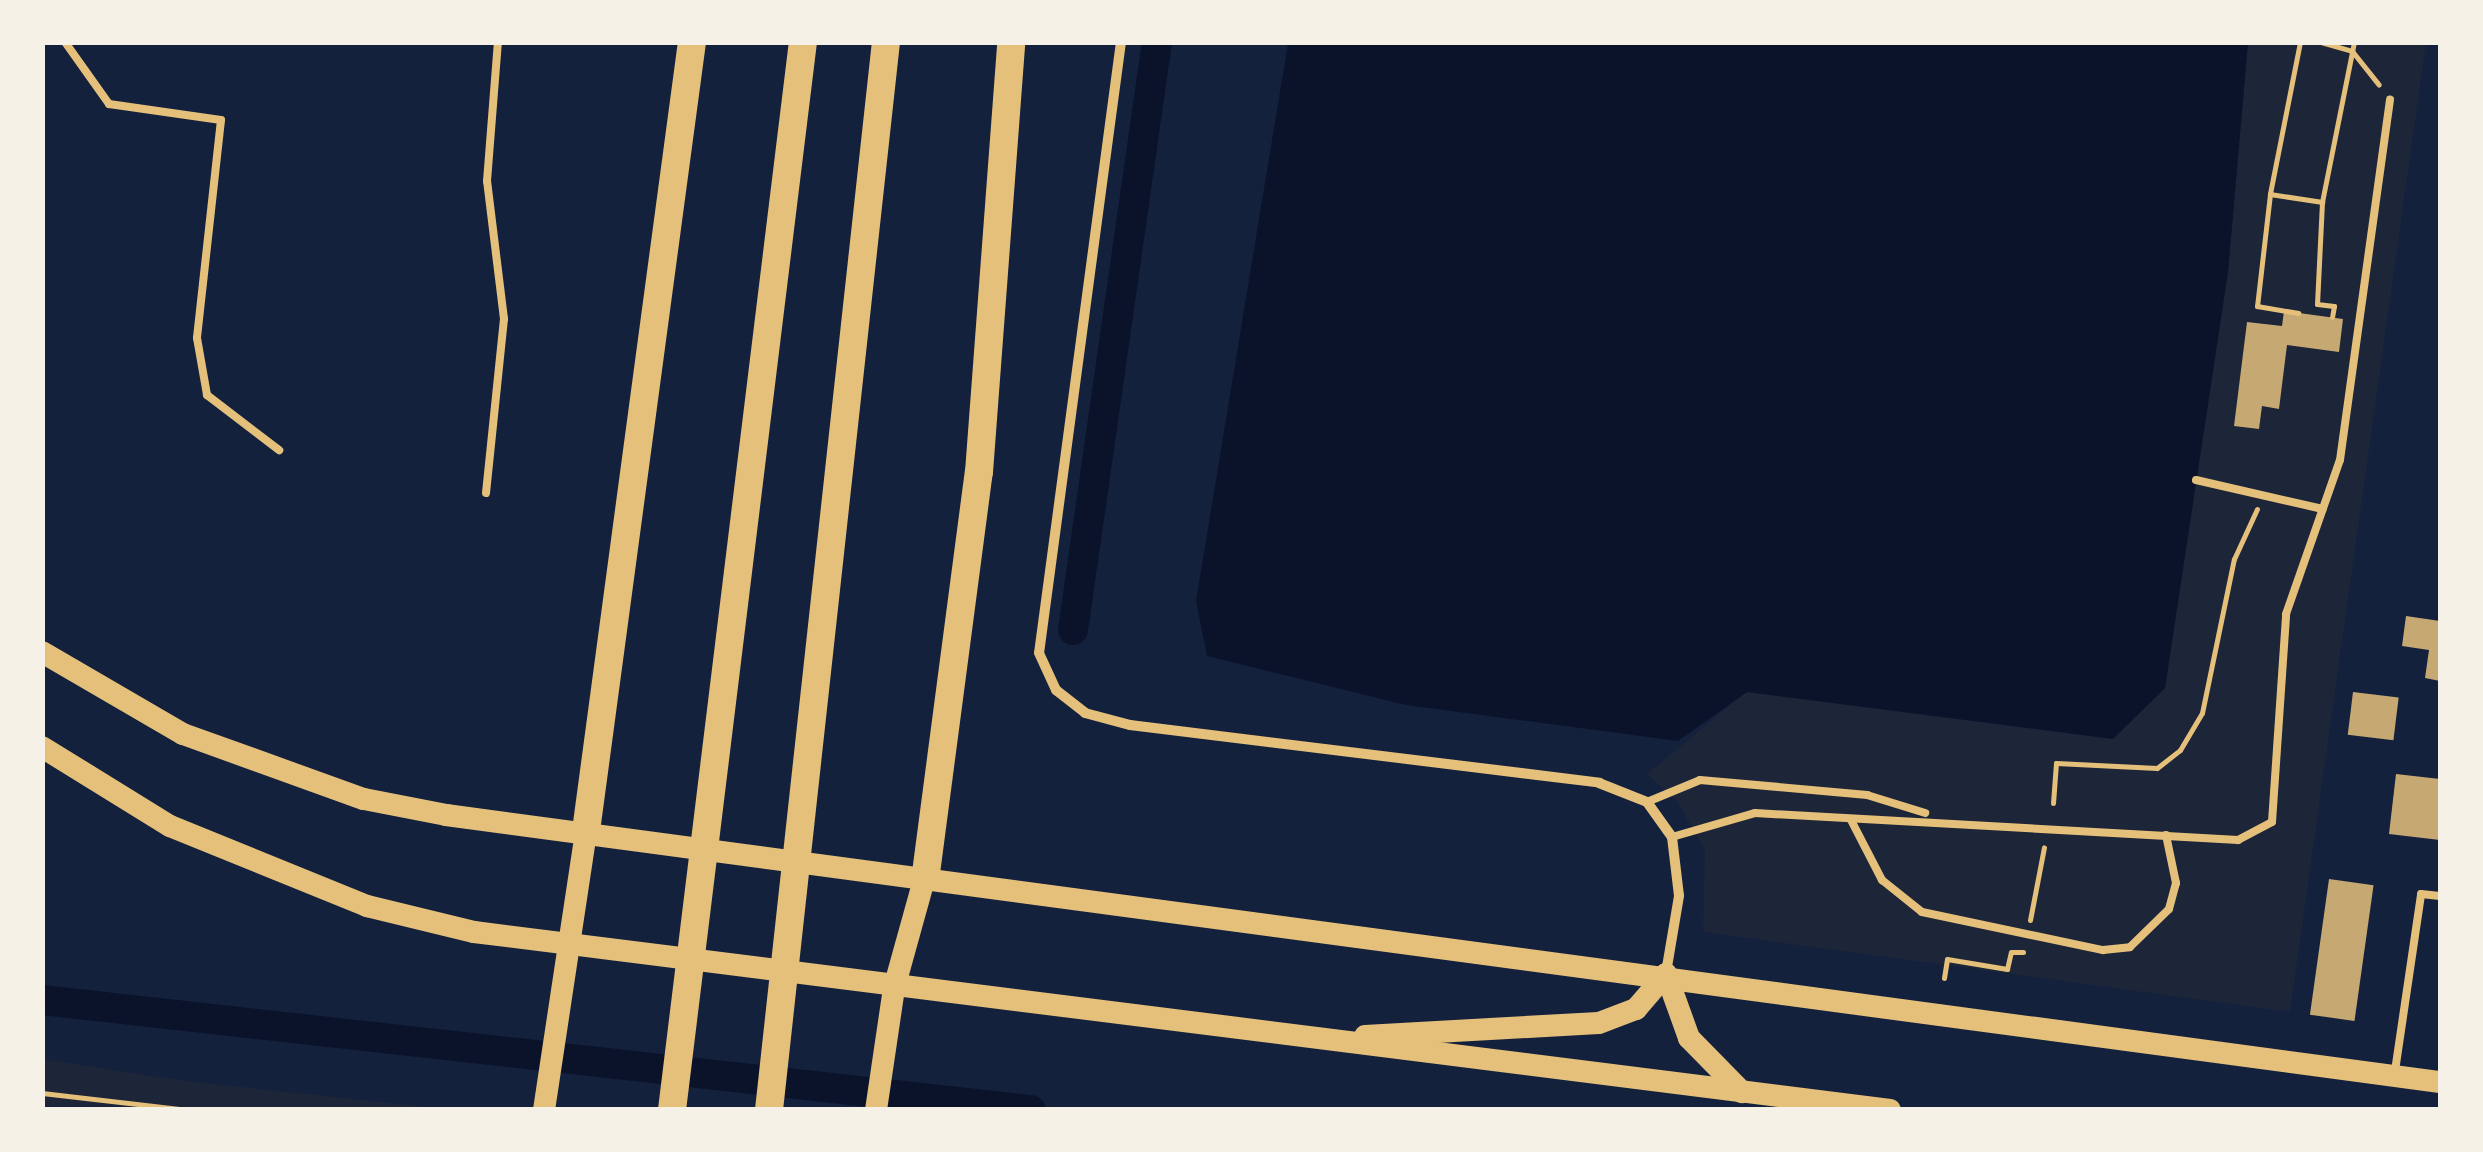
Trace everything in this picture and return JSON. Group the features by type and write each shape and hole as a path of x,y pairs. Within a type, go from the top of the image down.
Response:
{"highway":[{"path":"586,831 692,42"},
{"path":"672,1110 803,42"},
{"path":"769,1110 886,42"},
{"path":"926,873 977,490 1011,42"}],"main road":[{"path":"42,652 183,734 277,772 380,802 926,873 2440,1082"},
{"path":"42,746 170,826 367,906 566,946 1890,1110"},
{"path":"544,1110 586,831"},
{"path":"876,1110 894,988 926,873"},
{"path":"1315,1040 1599,1023 1636,1009 1666,974"},
{"path":"1666,974 1689,1038 1742,1092"}],"street":[{"path":"1122,42 1039,653 1056,690 1085,713 1130,725 1598,783 1647,802 1672,836 1679,896 1666,974"}],"lane":[{"path":"65,42 109,104 220,120 197,338 208,395 280,450"},
{"path":"486,493 504,318 486,180 498,42"},
{"path":"1672,836 1755,813 1850,820 1934,816 2238,840 2272,822 2286,614 2340,460 2390,100"},
{"path":"2196,480 2323,510"},
{"path":"1647,802 1700,780 1867,795 1934,816"},
{"path":"1850,820 1882,880 1922,912 2103,950 2130,946 2169,910 2176,883 2166,835"},
{"path":"2394,1075 2421,894 2440,896"}],"path":[{"path":"2298,313 2256,306 2270,194 2300,42"},
{"path":"2321,42 2352,52 2390,100"},
{"path":"2332,318 2334,306 2317,304 2322,202 2354,42"},
{"path":"2270,194 2322,202"},
{"path":"2053,803 2056,763 2157,768 2180,750 2202,712 2234,559 2263,495"},
{"path":"2028,928 2046,836"},
{"path":"1944,978 1946,960 2007,969 2024,947"},
{"path":"42,1094 190,1110"}],"shaded area":[{"path":"1288,43 2248,43 2228,272 2165,688 2113,739 1747,692 1678,741 1406,705 1207,656 1196,601"},
{"path":"2248,43 2426,43 2290,1012 1703,932 1705,850 1678,803 1647,774 1746,692 2113,739 2165,688 2228,272"},
{"path":"42,1059 185,1081 446,1109 43,1106"}],"building":[{"path":"2284,311 2343,319 2339,352 2287,345 2279,409 2262,406 2259,429 2234,426 2247,322 2282,326"},
{"path":"2406,616 2440,621 2440,681 2425,678 2429,650 2402,646"},
{"path":"2353,692 2399,698 2393,740 2348,735"},
{"path":"2396,774 2440,779 2440,840 2389,834"},
{"path":"2329,879 2374,885 2354,1021 2310,1015"}],"waterway":[{"path":"1073,630 1157,42"},
{"path":"42,1000 1031,1110"}]}
